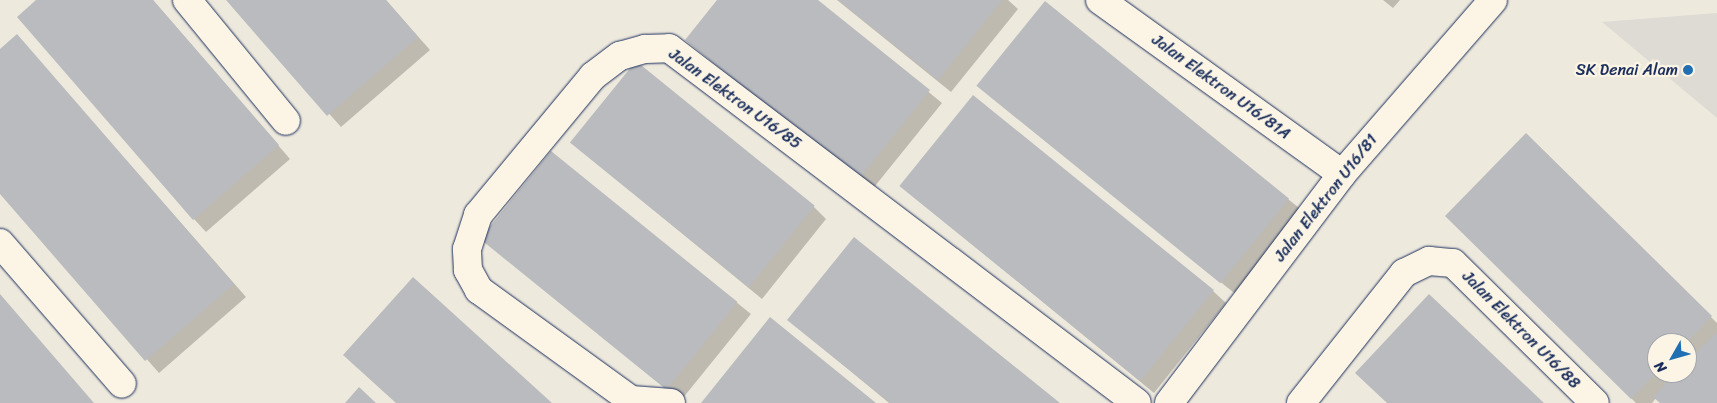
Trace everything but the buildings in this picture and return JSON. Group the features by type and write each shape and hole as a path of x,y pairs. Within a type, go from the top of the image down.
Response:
{"street":[{"path":"186,0 286,121"},
{"name":"Jalan Elektron U16/81A","path":"1100,0 1342,174"},
{"name":"Jalan Elektron U16/81","path":"1169,403 1342,174 1493,0"},
{"name":"Jalan Elektron U16/85","path":"671,403 631,400 479,290 468,270 467,249 478,216 593,76 620,56 645,49 669,48 1137,403"},
{"path":"0,243 122,384"},
{"name":"Jalan Elektron U16/88","path":"1301,403 1404,273 1428,261 1453,263 1595,403"}],"shaded area":[{"name":"SK Denai Alam","path":"1717,13 1717,118 1602,22"}],"place":[{"name":"SK Denai Alam","path":"1688,70"}]}
